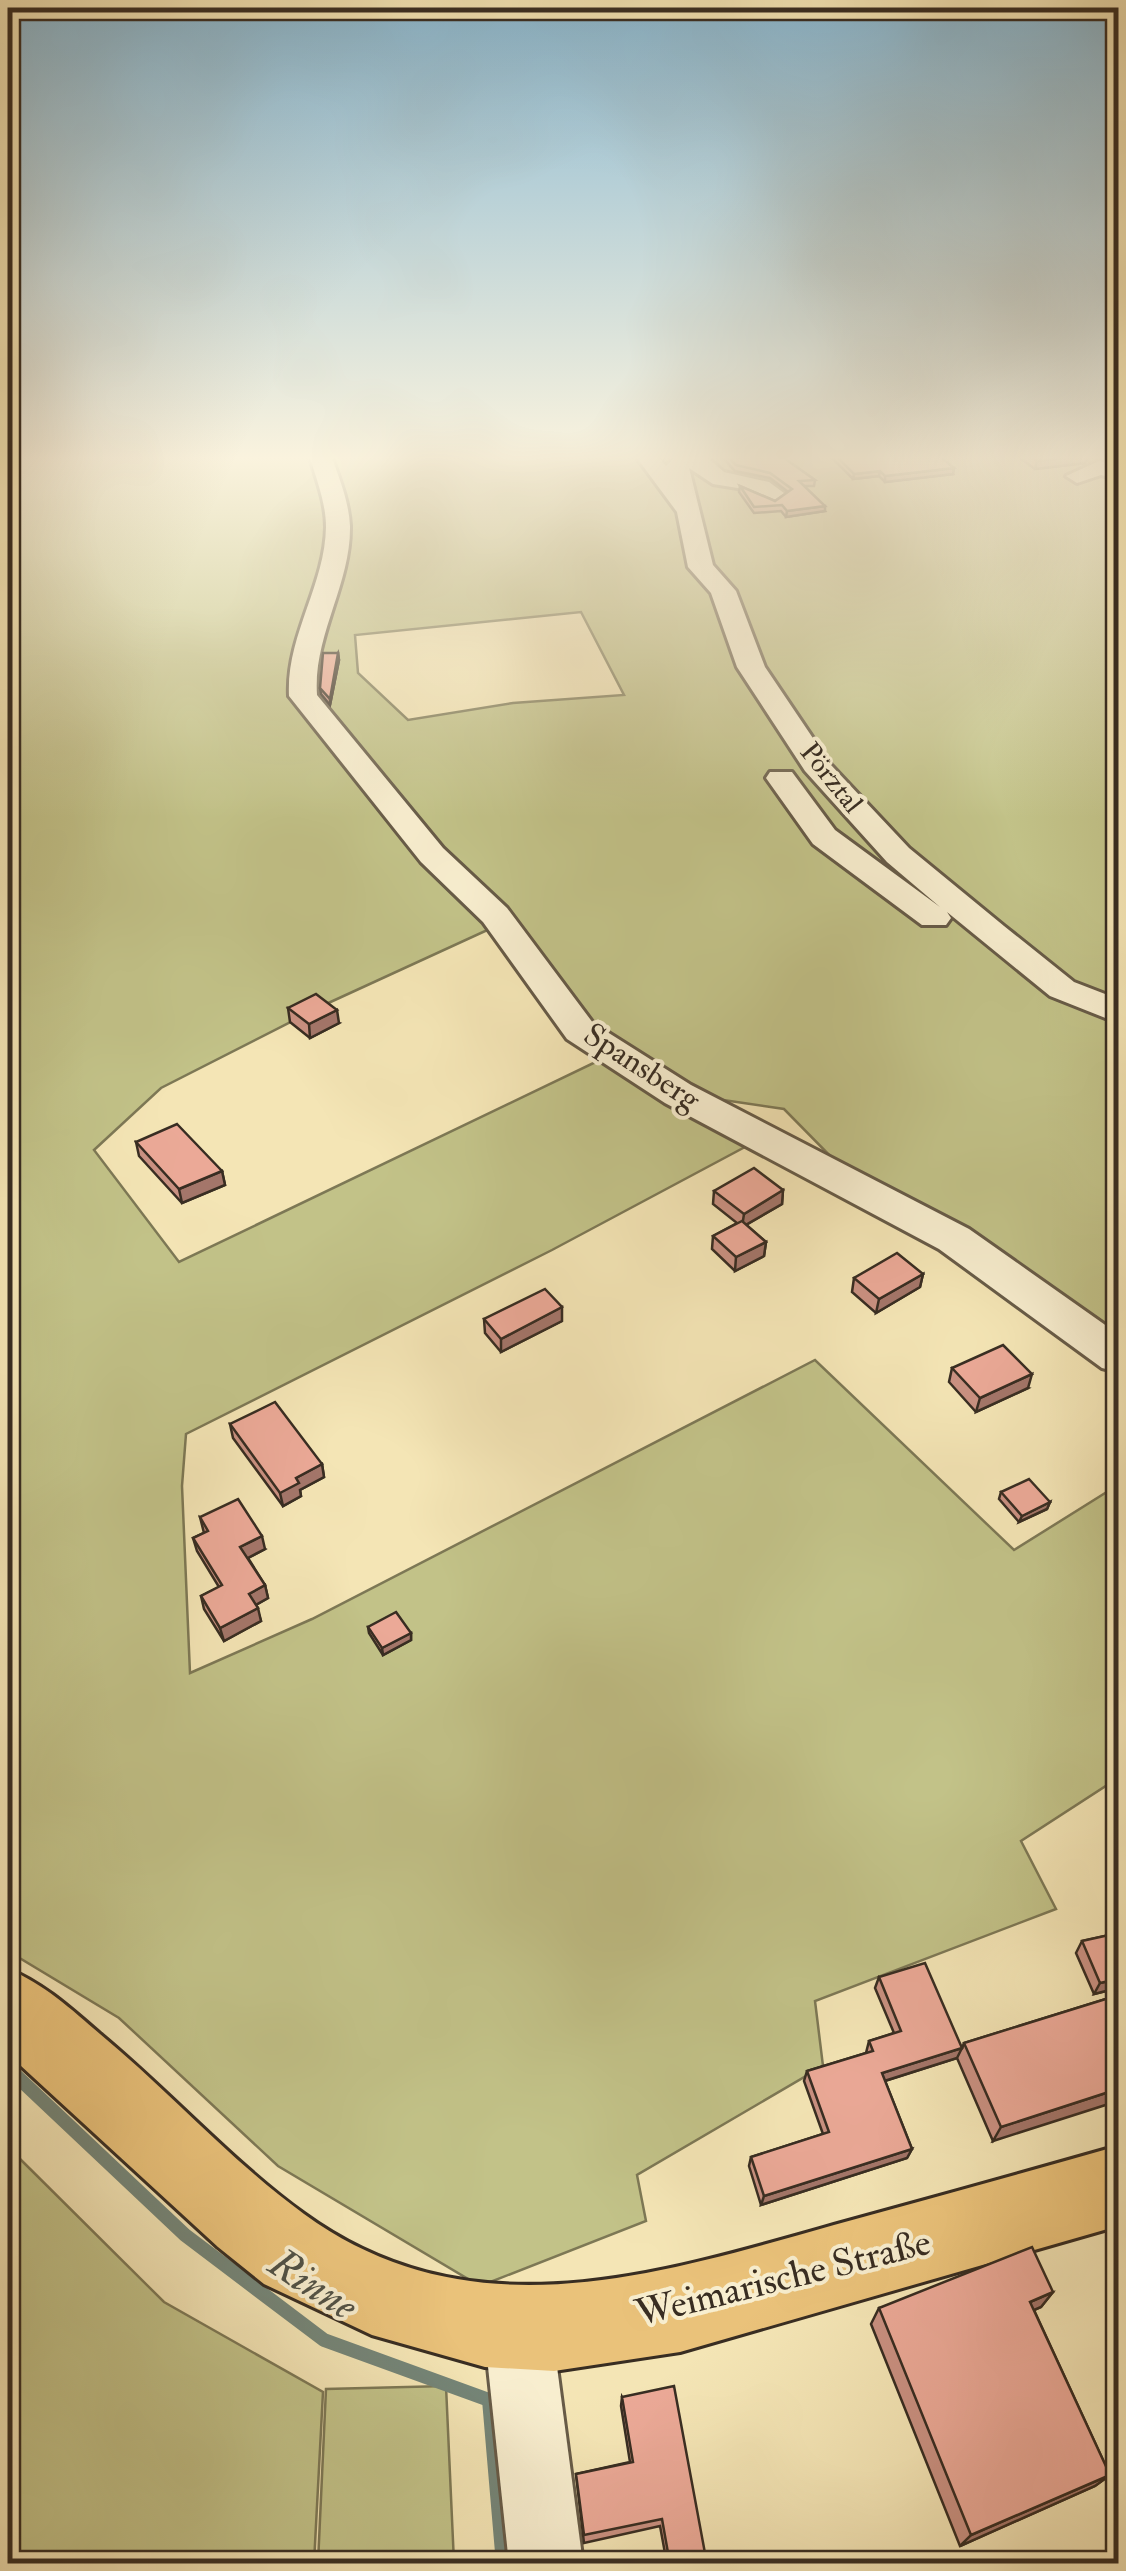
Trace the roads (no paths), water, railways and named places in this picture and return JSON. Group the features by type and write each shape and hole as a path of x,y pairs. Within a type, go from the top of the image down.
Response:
{"main road":[{"name":"Weimarische Straße","path":"8,2006 87,2069 249,2220 292,2254 343,2282 423,2312 518,2329 622,2320 680,2310 1118,2186"}],"street":[{"name":"Spansberg","path":"328,578 304,661 303,696 432,855 494,915 580,1031 678,1094 954,1239 1118,1356"},
{"name":"Pörztal","path":"711,578 723,591 751,667 820,771 898,855 1062,989 1118,1012"},
{"path":"781,778 824,837 925,913 994,955 1062,989"},
{"path":"518,2329 546,2564"}],"waterway":[{"name":"Rinne","path":"8,2068 185,2235 324,2340 489,2400 503,2564"}]}
